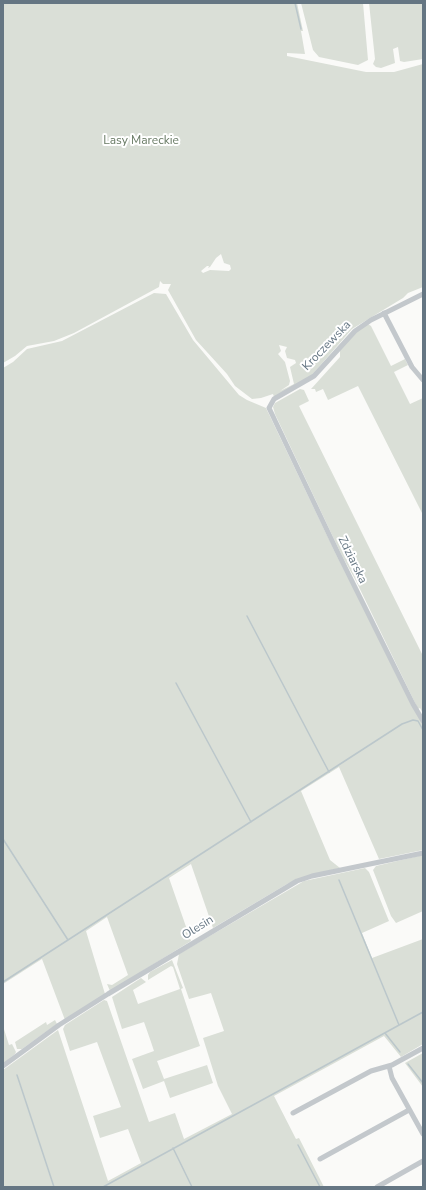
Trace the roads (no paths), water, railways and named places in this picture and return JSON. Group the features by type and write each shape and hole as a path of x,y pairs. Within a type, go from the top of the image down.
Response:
{"street":[{"name":"Kroczewska","path":"269,405 274,400 310,379 353,332 384,313 423,294"},
{"path":"384,313 412,367 423,380"},
{"name":"Zdziarska","path":"269,405 271,415 336,549 413,704 423,721"},
{"name":"Olesin","path":"3,1066 71,1018 196,940 297,881 312,876 423,853"},
{"path":"293,1113 371,1071 389,1066 423,1048"},
{"path":"389,1066 392,1078 423,1134"},
{"path":"320,1158 409,1110"},
{"path":"377,1187 423,1161"}],"waterway":[{"path":"295,3 301,29"},
{"path":"247,616 329,772"},
{"path":"176,683 251,822"},
{"path":"3,982 402,724 413,720 418,721 423,730"},
{"path":"3,839 68,940"},
{"path":"339,880 399,1025"},
{"path":"103,1187 423,1012"},
{"path":"385,1033 400,1052"},
{"path":"408,1064 423,1083"},
{"path":"17,1075 54,1187"},
{"path":"298,1145 320,1187"},
{"path":"173,1148 192,1187"}],"park label":[{"name":"Lasy Mareckie","path":"141,141"}]}
